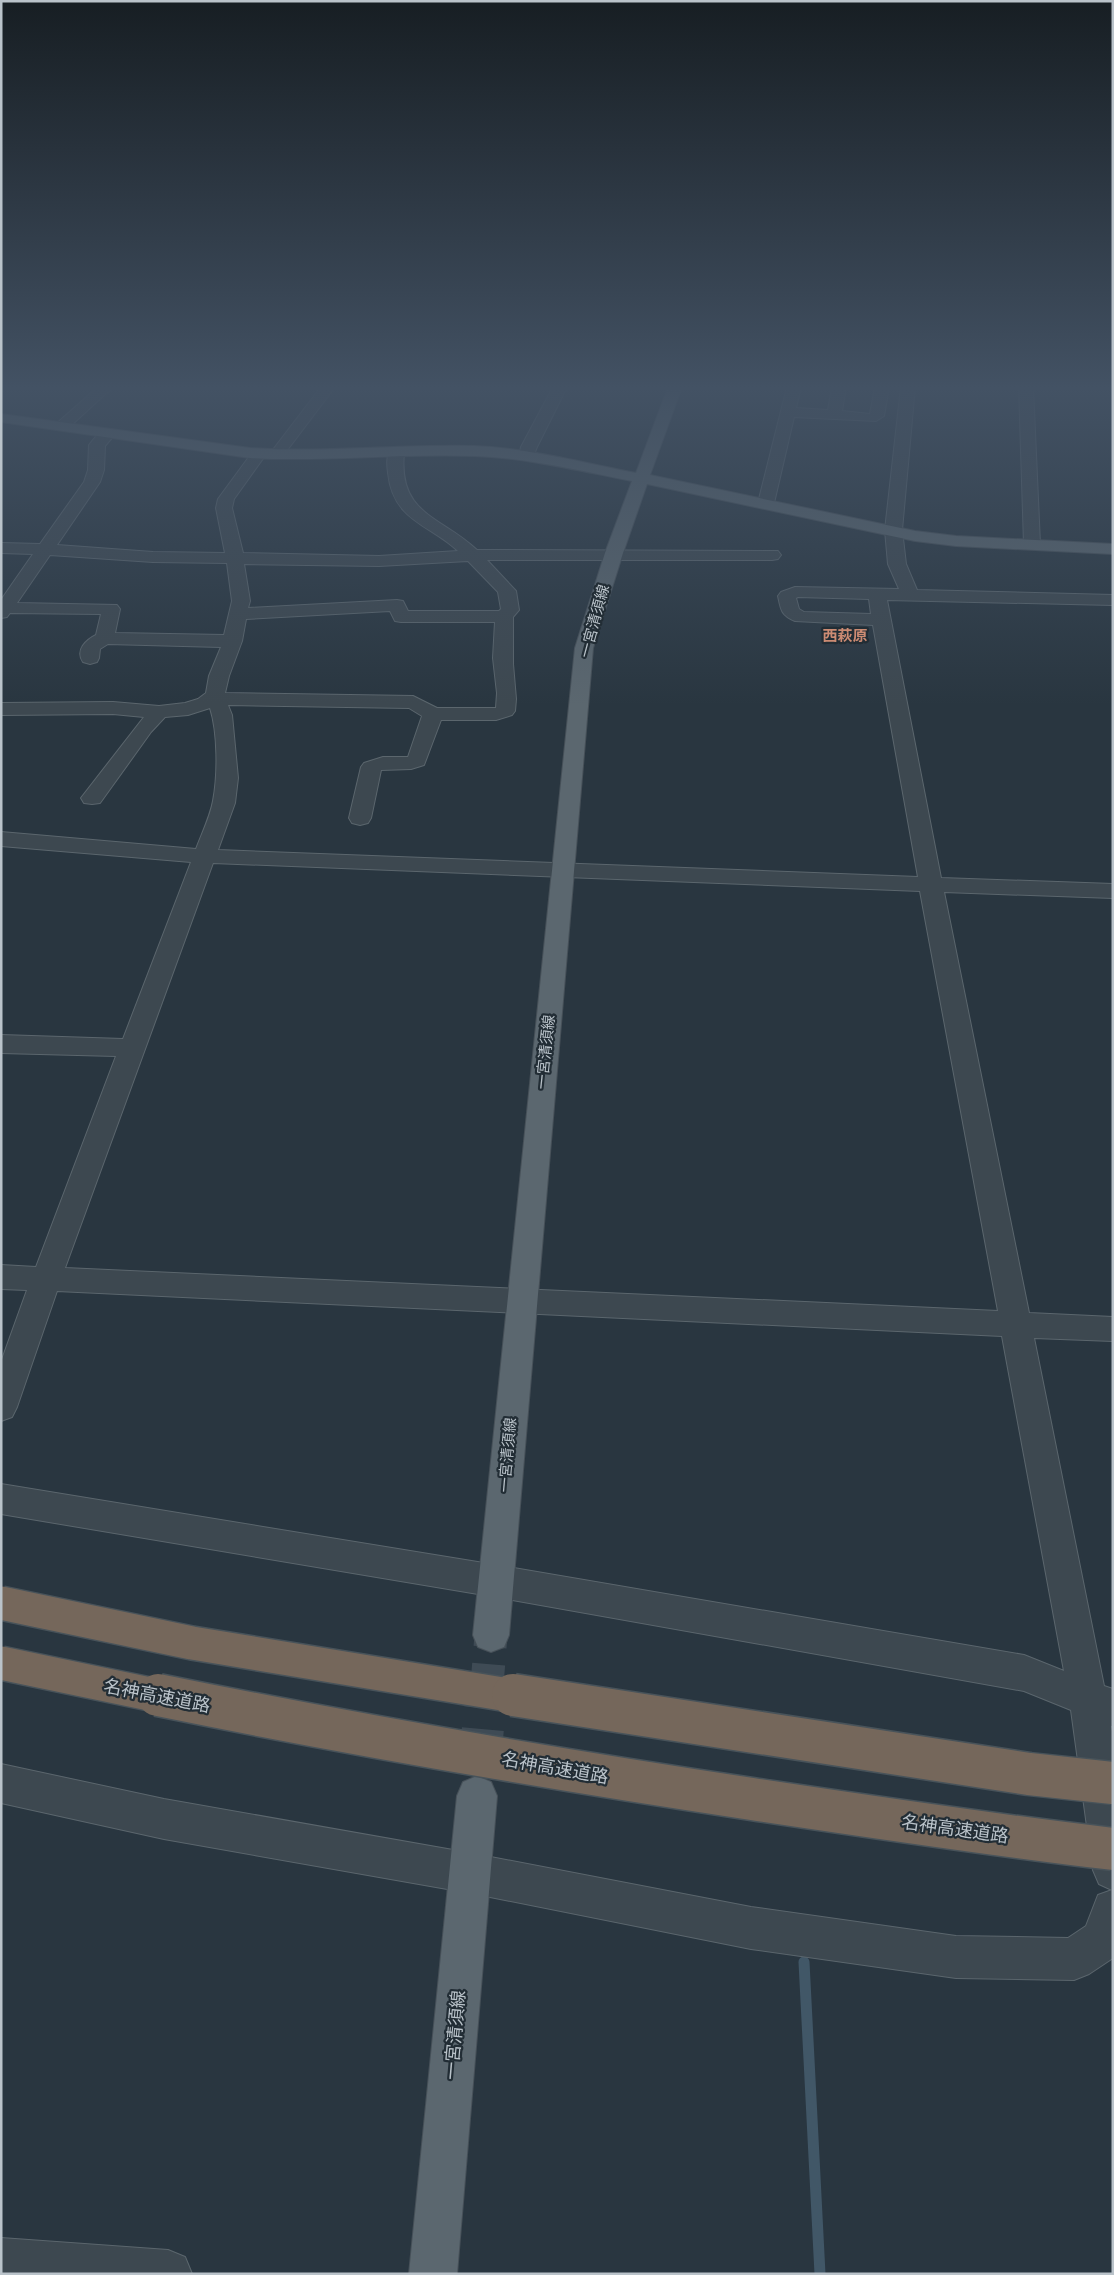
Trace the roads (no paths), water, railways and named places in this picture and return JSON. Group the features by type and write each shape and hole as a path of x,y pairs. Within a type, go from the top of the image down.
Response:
{"highway":[{"path":"1,1603 192,1643 642,1716 1020,1772 1113,1783"},
{"name":"名神高速道路","path":"1,1663 171,1700 615,1778 1040,1841 1113,1850"}],"main road":[{"name":"一宮清須線","path":"491,1635 584,648 614,553 637,493"},
{"path":"718,493 893,532 956,541 1113,549"},
{"name":"一宮清須線","path":"433,2274 477,1796"}],"street":[{"path":"3,610 84,493"},
{"path":"1,1407 46,1279 224,803 227,778 222,715 215,697 219,676 228,656 241,600 235,558 224,508 226,499 231,493"},
{"path":"239,614 396,605 401,617 504,616 510,610 507,591 454,539 421,519 403,493"},
{"path":"766,503 768,493"},
{"path":"898,493 893,532 898,569 911,595"},
{"path":"1030,493 1032,544"},
{"path":"1,548 120,556 379,560 469,554 772,555"},
{"path":"1113,600 911,595 879,607 896,706 932,883 1016,1325 1100,1703 1113,1870"},
{"path":"3,610 111,609 105,638"},
{"path":"1,709 113,708 159,712 188,710 215,697 412,702 433,714 496,714 505,711 507,686 503,665 504,616"},
{"path":"90,658 90,648 95,642 105,638 232,641"},
{"path":"92,798 144,728 159,712"},
{"path":"360,818 371,767 380,761 409,764 417,761 433,714"},
{"path":"1,840 204,856 342,863 563,869 1113,890"},
{"path":"1,1044 132,1048"},
{"path":"1,1277 1113,1329"},
{"path":"1,1499 496,1581 1024,1673 1100,1703"},
{"path":"1,1783 164,1819 470,1874 751,1928 956,1957 1074,1959 1109,1931"},
{"path":"1,2262 168,2274"}],"waterway":[{"path":"804,1962 820,2274"}],"tunnel":[{"path":"486,1697 491,1635"},
{"path":"479,1771 486,1695"}],"district":[{"name":"西萩原","path":"845,635"}]}
